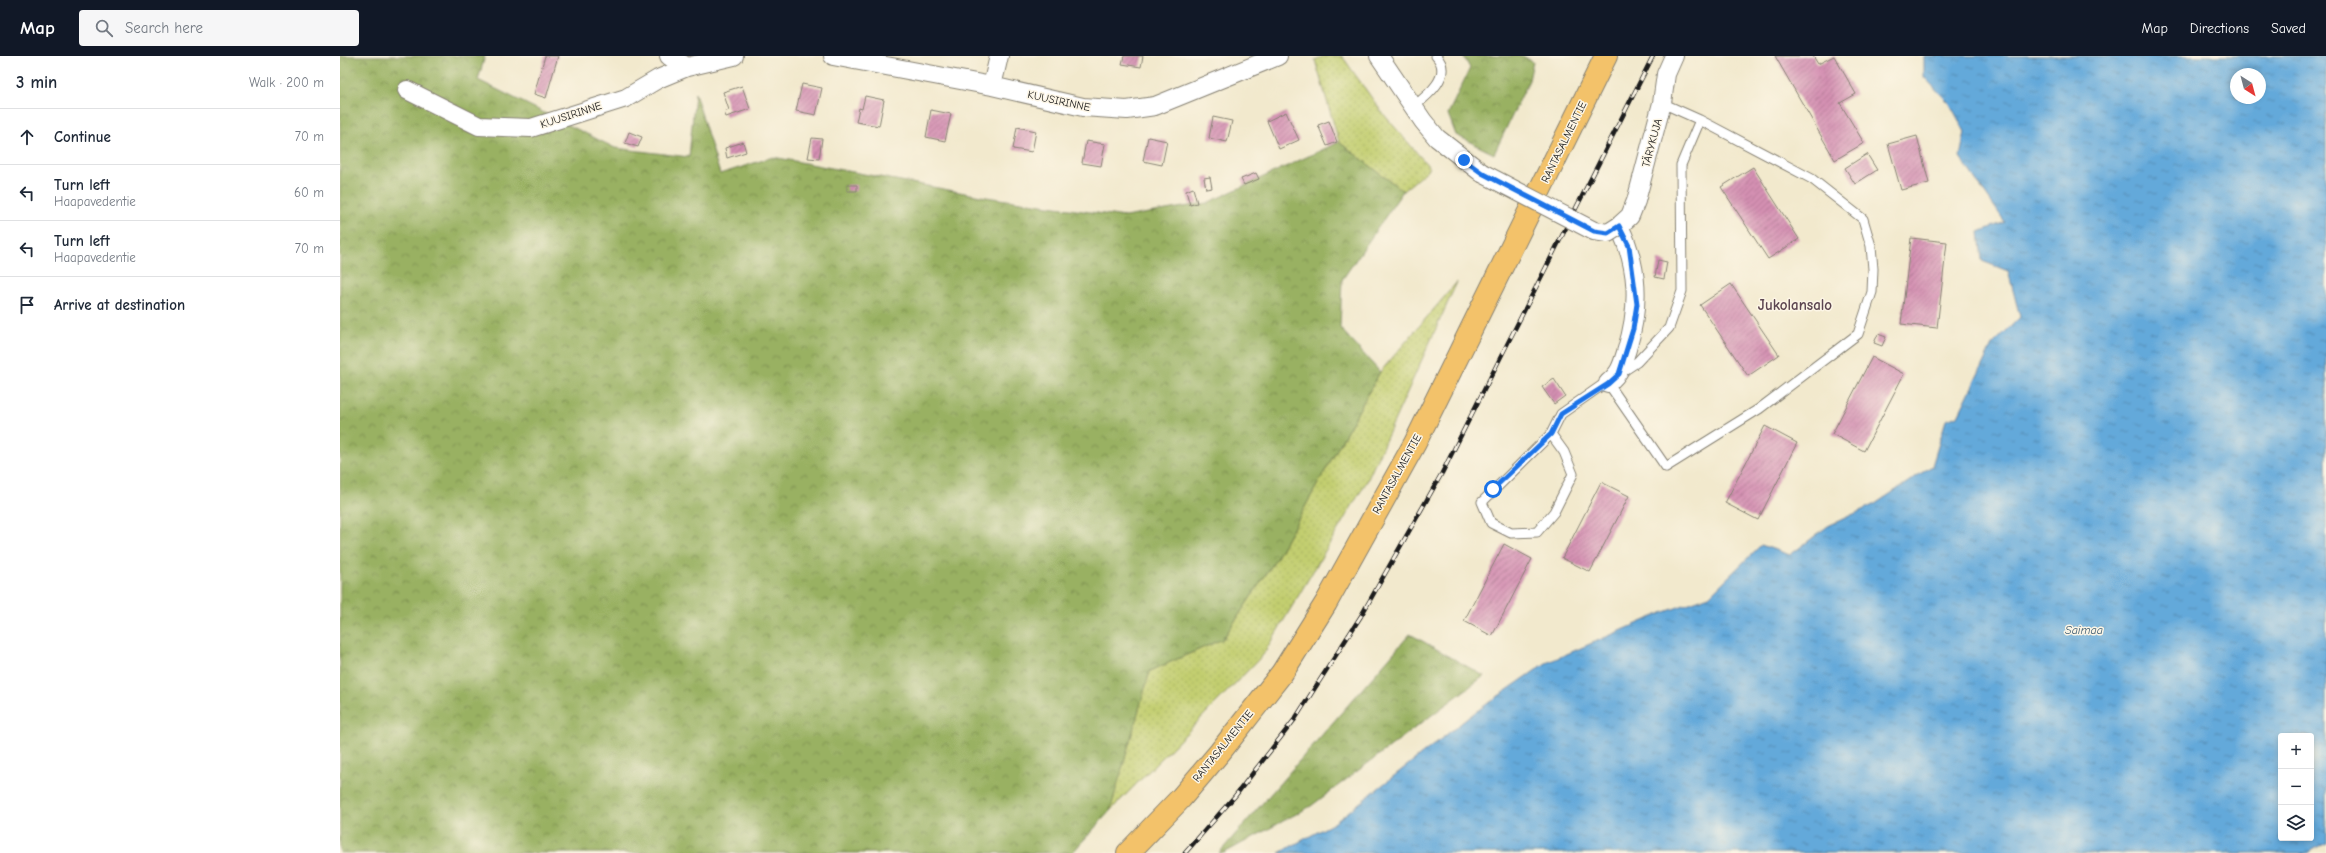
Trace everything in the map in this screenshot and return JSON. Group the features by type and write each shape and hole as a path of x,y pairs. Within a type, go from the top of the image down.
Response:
{"highway":[{"name":"RANTASALMENTIE","path":"1128,853 1181,798 1220,752 1282,673 1326,603 1415,443 1606,56"}],"street":[{"path":"669,56 687,67"},
{"name":"KUUSIRINNE","path":"407,90 479,126 531,128 626,98 658,79 687,67 734,56"},
{"name":"KUUSIRINNE","path":"833,56 992,86 1082,107 1127,110 1155,106 1278,56"},
{"path":"992,86 999,56"},
{"path":"1379,56 1413,107 1437,138 1482,173 1594,231 1608,233 1619,226 1629,246 1637,304 1633,329 1614,378"},
{"name":"TÄRYKUJA","path":"1619,226 1630,216 1636,201 1662,103 1666,74 1674,56"}],"lane":[{"path":"1413,107 1431,93 1440,79 1442,68 1436,56"},
{"path":"1614,378 1666,467 1759,409 1858,334 1872,292 1873,269 1871,246 1863,219 1812,179 1700,120 1662,103"},
{"path":"1551,434 1564,452 1573,474 1554,512 1537,532 1511,533 1491,523 1482,502 1551,434 1561,414 1637,362 1669,328 1682,291 1681,165 1700,120"}],"green space":[{"path":"340,56 485,56 478,80 615,148 689,157 695,93 720,174 773,157 986,197 1125,217 1207,203 1339,142 1403,191 1342,280 1340,328 1380,372 1276,559 1223,639 1150,671 1110,811 1072,853 340,853"},
{"path":"1324,56 1342,56 1381,111 1430,168 1403,191 1339,142 1315,60"},
{"path":"1463,56 1523,56 1533,62 1529,80 1494,154 1456,135 1448,114 1470,68"},
{"path":"1457,282 1367,481 1263,655 1104,817 1150,671 1223,639 1276,559 1380,372"},
{"path":"1410,634 1484,676 1311,806 1224,853 1219,853"}],"water":[{"name":"Saimaa","path":"1924,56 2326,56 2326,842 2308,853 1279,853 1334,823 1474,713 1546,663 1662,613 1709,596 1761,545 1790,555 1828,526 1875,504 1932,466 1946,420 1958,416 1992,345 2020,317 2008,271 1982,261 1979,232 2005,222 1960,157 1965,132 1950,104 1924,77"}],"building":[{"path":"545,56 558,56 546,98 534,94"},
{"path":"1124,56 1143,56 1141,67 1122,64"},
{"path":"1775,56 1813,56 1818,64 1834,56 1856,94 1840,103 1864,143 1835,160"},
{"path":"802,84 822,88 816,115 796,111"},
{"path":"742,86 750,109 726,117 724,112 729,110 723,92"},
{"path":"865,96 884,100 879,126 856,122 859,108 862,109"},
{"path":"931,110 951,114 945,141 926,137"},
{"path":"1286,112 1299,140 1279,149 1267,121"},
{"path":"1213,117 1232,121 1227,142 1209,138"},
{"path":"1329,121 1337,142 1327,146 1318,125"},
{"path":"1017,127 1036,131 1032,152 1013,149"},
{"path":"629,132 642,137 638,147 625,143"},
{"path":"1917,136 1929,183 1901,190 1888,144"},
{"path":"1148,137 1167,141 1162,165 1143,161"},
{"path":"812,138 822,139 819,159 808,158"},
{"path":"1086,141 1105,144 1101,166 1082,163"},
{"path":"743,142 746,152 727,158 725,148"},
{"path":"1867,154 1877,170 1855,184 1845,168"},
{"path":"1753,167 1799,239 1768,259 1721,187"},
{"path":"1256,173 1259,179 1244,185 1241,179"},
{"path":"1210,177 1212,188 1206,189 1204,178"},
{"path":"847,185 857,185 857,191 847,191"},
{"path":"1193,188 1197,203 1190,205 1186,191"},
{"path":"1911,238 1947,242 1937,328 1901,324"},
{"path":"1658,260 1667,262 1664,279 1655,277"},
{"path":"1731,284 1779,355 1748,376 1700,305"},
{"path":"1878,334 1886,337 1882,346 1874,343"},
{"path":"1872,357 1904,374 1864,451 1832,434"},
{"path":"1554,379 1565,396 1554,404 1542,387"},
{"path":"1765,426 1797,443 1758,520 1725,503"},
{"path":"1601,482 1629,496 1590,572 1562,558"},
{"path":"1504,544 1532,559 1492,636 1464,621"}],"railway":[{"path":"1185,853 1235,796 1295,719 1361,616 1442,473 1653,56"}],"district":[{"name":"Jukolansalo","path":"1795,305"}],"route":[{"path":"1464,160 1482,173 1594,231 1608,233 1619,226 1629,246 1637,304 1633,329 1619,374 1608,384 1601,386 1561,414 1551,434 1493,489"}]}
